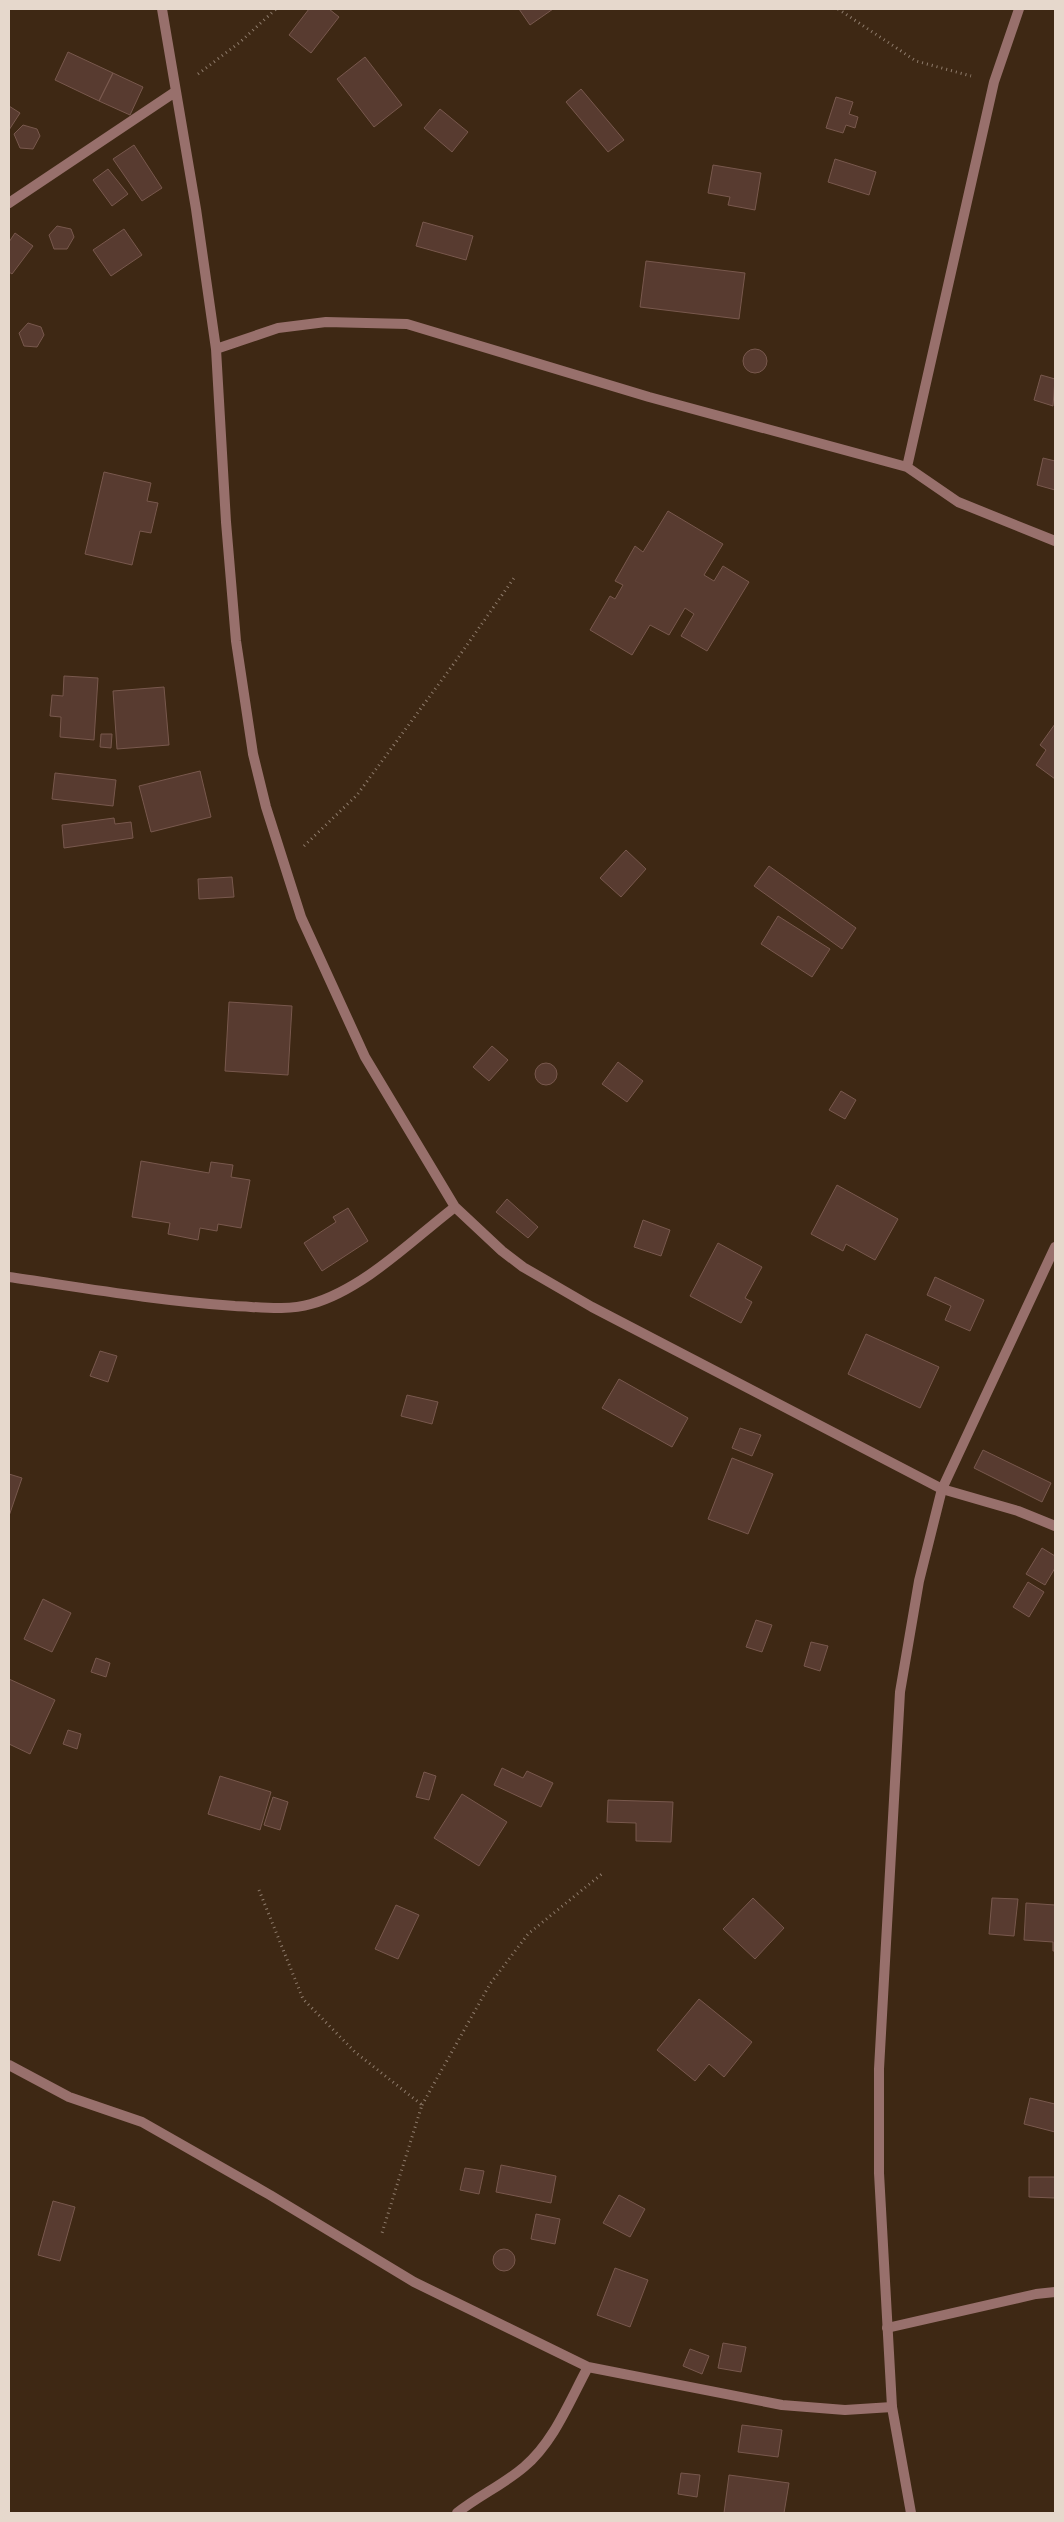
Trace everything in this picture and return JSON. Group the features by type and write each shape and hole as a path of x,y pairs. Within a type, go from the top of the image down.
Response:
{"street":[{"path":"162,9 196,209 216,349 226,522 242,689 253,754 283,862 301,917 365,1057 456,1207 502,1251 543,1279 942,1489 1018,1511 1055,1526"},
{"path":"907,467 994,82 1019,9"},
{"path":"9,203 175,92"},
{"path":"216,349 278,328 326,322 407,324 649,397 907,467 958,502 1055,542"},
{"path":"9,1277 180,1302 292,1308 311,1304 349,1287 456,1207"},
{"path":"911,2513 892,2407 879,2173 879,2069 900,1692 919,1581 942,1489 1055,1247"},
{"path":"9,2065 69,2097 123,2114 148,2125 374,2256 414,2282 588,2367 782,2405 845,2410 892,2407"},
{"path":"887,2328 1036,2294 1055,2292"},
{"path":"457,2513 496,2488 536,2456 548,2439 588,2367"}],"path":[{"path":"175,92 239,43 276,9"},
{"path":"838,9 916,61 994,82"},
{"path":"283,862 311,841 357,795 514,578"},
{"path":"374,2256 422,2104 490,1984 528,1934 602,1873"},
{"path":"259,1890 303,1999 355,2052 422,2104"}],"building":[{"path":"309,9 329,9 339,17 311,53 289,35"},
{"path":"519,9 553,9 530,25"},
{"path":"68,52 113,73 99,101 55,80"},
{"path":"365,57 402,105 374,127 337,79"},
{"path":"113,73 143,87 130,115 99,101"},
{"path":"581,89 624,140 608,152 566,102"},
{"path":"836,97 853,102 849,114 858,117 855,128 846,125 843,133 826,128"},
{"path":"9,106 20,113 9,130"},
{"path":"440,109 468,132 452,152 424,128"},
{"path":"23,125 37,129 40,136 33,149 20,148 14,134"},
{"path":"134,145 162,188 142,201 113,159"},
{"path":"835,159 876,172 869,195 828,182"},
{"path":"713,165 761,173 755,210 728,205 730,197 708,193"},
{"path":"108,169 128,194 112,206 93,180"},
{"path":"423,222 473,236 466,260 416,246"},
{"path":"57,226 71,229 74,237 67,249 54,249 49,235"},
{"path":"124,229 142,255 111,276 93,250"},
{"path":"15,233 33,246 12,274 9,272 9,242"},
{"path":"646,261 745,273 739,319 640,307"},
{"path":"28,323 41,327 44,335 37,347 24,346 19,333"},
{"path":"750,349 760,349 767,356 767,366 760,373 750,373 743,366 743,356"},
{"path":"1041,375 1055,379 1053,406 1034,400"},
{"path":"1043,458 1055,461 1055,490 1037,485"},
{"path":"104,472 151,483 147,501 158,503 151,533 140,531 132,565 85,554"},
{"path":"668,511 723,544 704,575 714,581 723,566 749,582 707,651 681,636 694,614 685,608 669,635 650,625 632,655 590,630 610,596 615,599 623,585 615,581 635,546 643,552"},
{"path":"64,676 98,678 94,740 60,737 61,717 50,716 52,695 63,696"},
{"path":"164,687 169,745 117,749 113,691"},
{"path":"1055,724 1055,779 1036,765 1046,750 1040,745"},
{"path":"101,734 112,734 111,748 100,747"},
{"path":"200,771 211,817 151,832 139,786"},
{"path":"55,773 116,780 113,806 52,799"},
{"path":"114,818 115,824 131,822 133,838 64,848 62,825"},
{"path":"626,850 646,869 621,897 600,878"},
{"path":"769,866 856,928 842,949 754,886"},
{"path":"232,877 234,897 199,899 198,879"},
{"path":"778,916 830,949 812,977 761,944"},
{"path":"229,1002 292,1006 288,1075 225,1071"},
{"path":"492,1046 508,1060 489,1081 473,1067"},
{"path":"618,1062 643,1081 627,1102 602,1084"},
{"path":"546,1063 554,1066 557,1074 554,1082 546,1085 538,1082 535,1074 538,1066"},
{"path":"841,1091 856,1100 845,1119 829,1110"},
{"path":"141,1161 209,1173 211,1162 233,1165 231,1177 250,1180 241,1228 218,1224 217,1231 200,1228 198,1240 168,1234 170,1223 132,1217"},
{"path":"837,1185 898,1219 875,1260 846,1244 843,1251 811,1234"},
{"path":"507,1199 538,1227 528,1238 496,1212"},
{"path":"348,1208 368,1241 322,1271 304,1243 336,1222 333,1217"},
{"path":"643,1220 670,1230 661,1256 634,1247"},
{"path":"718,1243 762,1267 745,1298 752,1302 741,1323 690,1296"},
{"path":"935,1277 984,1300 970,1331 945,1320 951,1306 927,1295"},
{"path":"866,1334 939,1367 920,1408 848,1374"},
{"path":"100,1351 117,1356 108,1382 90,1376"},
{"path":"619,1379 688,1418 672,1447 602,1408"},
{"path":"407,1395 438,1402 432,1424 401,1416"},
{"path":"740,1428 761,1435 752,1456 732,1448"},
{"path":"983,1450 1051,1483 1042,1502 974,1468"},
{"path":"732,1458 773,1474 748,1534 708,1519"},
{"path":"9,1474 22,1478 9,1516"},
{"path":"1042,1548 1055,1556 1055,1568 1045,1585 1026,1574"},
{"path":"1028,1582 1044,1592 1029,1617 1013,1607"},
{"path":"43,1599 71,1613 52,1652 24,1639"},
{"path":"756,1620 772,1625 762,1652 746,1647"},
{"path":"811,1642 828,1646 820,1671 804,1666"},
{"path":"96,1658 110,1663 106,1677 91,1672"},
{"path":"9,1679 55,1700 30,1754 9,1744"},
{"path":"68,1730 81,1734 77,1749 63,1744"},
{"path":"502,1768 523,1778 527,1771 553,1783 541,1807 494,1785"},
{"path":"424,1772 436,1776 429,1800 416,1797"},
{"path":"220,1776 271,1792 260,1830 208,1814"},
{"path":"462,1794 507,1822 479,1866 434,1838"},
{"path":"273,1797 288,1802 280,1830 264,1825"},
{"path":"608,1800 673,1802 671,1842 636,1841 636,1823 607,1822"},
{"path":"753,1898 784,1928 755,1959 723,1929"},
{"path":"992,1898 1018,1899 1014,1936 989,1934"},
{"path":"1026,1903 1055,1905 1055,1951 1053,1951 1053,1942 1024,1940"},
{"path":"396,1905 419,1915 398,1959 375,1949"},
{"path":"699,1999 752,2042 724,2077 709,2064 695,2081 657,2050"},
{"path":"1030,2098 1055,2104 1055,2132 1024,2124"},
{"path":"501,2165 556,2176 551,2203 496,2192"},
{"path":"465,2168 484,2171 479,2194 460,2190"},
{"path":"1029,2177 1055,2177 1055,2198 1029,2197"},
{"path":"619,2195 645,2209 630,2237 603,2223"},
{"path":"53,2201 75,2207 60,2261 38,2255"},
{"path":"536,2214 560,2219 555,2244 531,2239"},
{"path":"504,2249 512,2252 515,2260 512,2268 504,2271 496,2268 493,2260 496,2252"},
{"path":"615,2268 648,2280 630,2327 597,2315"},
{"path":"723,2343 746,2347 741,2372 718,2368"},
{"path":"690,2349 709,2356 702,2374 683,2366"},
{"path":"742,2425 782,2430 778,2457 738,2452"},
{"path":"681,2473 700,2475 697,2497 678,2494"},
{"path":"729,2475 789,2483 784,2513 724,2513"}]}
